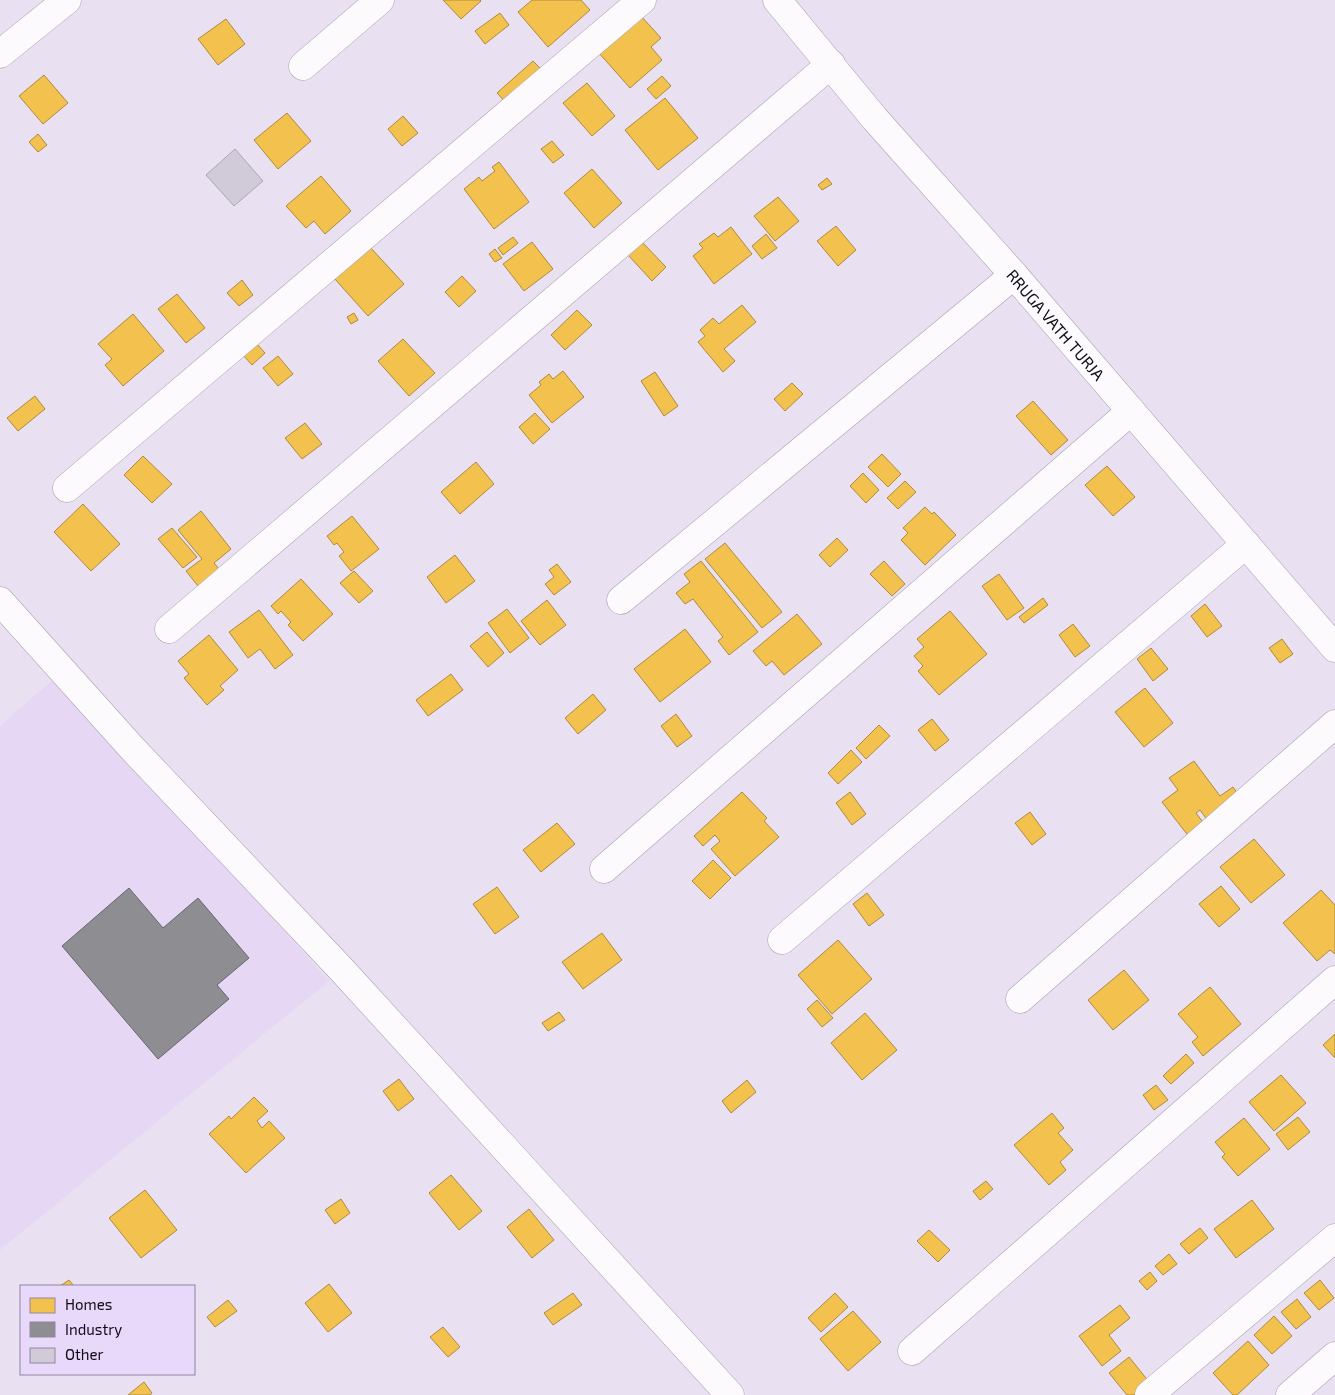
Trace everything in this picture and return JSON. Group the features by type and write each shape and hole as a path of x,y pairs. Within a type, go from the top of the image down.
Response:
{"street":[{"path":"0,54 67,0"},
{"path":"303,66 380,0"},
{"path":"67,488 642,0"},
{"name":"RRUGA VATH TURJA","path":"777,0 832,64 875,119 1014,275 1335,648"},
{"path":"169,629 832,64"},
{"path":"621,600 1014,275"},
{"path":"604,869 1131,411"},
{"path":"782,940 1246,544"},
{"path":"0,601 131,747 347,977 730,1395"},
{"path":"1020,999 1335,724"},
{"path":"912,1351 1335,980"},
{"path":"1149,1395 1335,1238"},
{"path":"1290,1395 1335,1356"}],"shaded area":[{"path":"56,677 329,981 0,1250 0,726"}],"building: Homes":[{"path":"443,0 480,0 481,1 461,19"},
{"path":"532,0 581,0 590,10 548,47 518,12"},
{"path":"500,13 509,25 485,44 475,31"},
{"path":"641,16 661,38 651,47 662,60 630,88 599,53"},
{"path":"226,19 245,44 218,65 198,39"},
{"path":"533,61 544,72 508,105 497,93"},
{"path":"44,75 68,103 43,124 19,96"},
{"path":"662,76 671,86 656,99 647,89"},
{"path":"587,83 615,116 592,136 563,103"},
{"path":"665,98 698,138 658,170 625,130"},
{"path":"287,113 311,141 278,169 254,140"},
{"path":"403,116 418,133 402,146 388,129"},
{"path":"38,134 47,145 38,152 29,142"},
{"path":"552,141 564,155 553,163 541,149"},
{"path":"499,162 529,202 494,229 464,189 479,177 482,181 495,171 492,167"},
{"path":"592,169 622,203 594,228 564,193"},
{"path":"321,176 351,211 325,234 314,221 306,228 286,206"},
{"path":"827,178 832,184 822,190 818,185"},
{"path":"778,197 799,221 775,241 754,216"},
{"path":"836,226 856,250 838,266 817,241"},
{"path":"731,227 752,254 714,284 693,256 703,248 699,244 714,233 718,237"},
{"path":"766,234 777,248 762,259 752,246"},
{"path":"513,237 518,243 503,255 498,248"},
{"path":"532,242 553,269 524,291 503,264"},
{"path":"642,242 666,267 652,281 628,255"},
{"path":"369,246 404,284 368,316 334,278"},
{"path":"495,249 502,258 495,262 489,254"},
{"path":"462,276 476,291 459,307 445,292"},
{"path":"242,280 253,295 239,306 227,293"},
{"path":"177,294 205,328 186,343 158,309"},
{"path":"742,305 756,322 724,349 735,361 723,372 698,342 705,336 700,330 713,318 719,324"},
{"path":"577,310 592,325 565,350 551,335"},
{"path":"354,313 358,320 351,324 347,317"},
{"path":"133,314 164,351 123,386 105,365 112,359 98,344"},
{"path":"403,339 435,373 409,396 378,361"},
{"path":"256,343 265,353 252,365 243,355"},
{"path":"278,356 293,374 278,386 263,368"},
{"path":"563,371 584,397 552,423 529,395 541,385 539,382 549,374 553,379"},
{"path":"655,372 678,406 664,416 641,381"},
{"path":"792,383 803,394 785,411 774,399"},
{"path":"35,396 45,409 18,431 7,418"},
{"path":"1033,401 1068,440 1051,455 1016,416"},
{"path":"535,413 550,429 533,444 519,427"},
{"path":"305,423 322,444 302,459 285,438"},
{"path":"882,454 901,474 888,487 868,467"},
{"path":"143,456 172,484 152,503 124,475"},
{"path":"476,462 494,484 460,514 441,492"},
{"path":"1107,466 1135,497 1113,516 1085,485"},
{"path":"863,473 879,490 866,503 850,486"},
{"path":"905,481 916,492 898,509 887,498"},
{"path":"83,504 120,544 91,571 54,532"},
{"path":"925,507 932,514 934,512 956,535 925,565 901,540 908,533 903,528"},
{"path":"201,511 231,549 214,563 219,569 198,586 186,571 202,559 178,530"},
{"path":"352,516 379,549 351,571 339,556 344,552 337,543 334,545 327,536"},
{"path":"172,528 197,557 183,568 158,539"},
{"path":"837,538 848,550 830,567 819,555"},
{"path":"725,543 782,612 762,628 705,559"},
{"path":"455,555 475,581 446,603 427,577"},
{"path":"701,561 758,632 729,655 718,641 723,637 693,599 685,604 676,593 690,582 684,574"},
{"path":"884,561 905,584 892,596 870,574"},
{"path":"557,564 571,582 554,595 545,584 554,577 549,570"},
{"path":"354,571 373,591 359,603 340,583"},
{"path":"999,574 1024,608 1007,620 982,586"},
{"path":"301,579 333,614 303,641 288,625 291,622 281,611 278,614 271,606"},
{"path":"1043,598 1048,605 1024,623 1019,617"},
{"path":"547,600 566,625 540,645 521,621"},
{"path":"1205,604 1222,626 1207,637 1191,616"},
{"path":"507,609 529,638 510,653 488,623"},
{"path":"259,610 293,655 275,669 260,649 248,658 229,632"},
{"path":"950,611 987,654 939,695 918,671 923,666 914,656 924,647 917,639"},
{"path":"797,614 822,644 784,675 772,661 766,666 753,651"},
{"path":"1073,624 1090,646 1075,657 1059,635"},
{"path":"685,629 711,662 660,702 634,669"},
{"path":"487,632 504,653 488,667 470,646"},
{"path":"209,635 238,670 220,686 224,690 207,705 184,678 189,674 178,661"},
{"path":"1282,639 1293,654 1280,663 1269,648"},
{"path":"1151,648 1168,669 1153,681 1137,659"},
{"path":"451,674 463,690 428,716 416,700"},
{"path":"1145,688 1173,723 1144,747 1115,712"},
{"path":"593,694 606,710 578,734 565,718"},
{"path":"676,714 692,736 677,747 661,726"},
{"path":"932,719 949,740 935,751 918,730"},
{"path":"879,725 890,736 866,759 856,748"},
{"path":"851,750 862,762 838,784 828,773"},
{"path":"1194,761 1220,796 1233,787 1240,797 1208,821 1200,810 1196,813 1206,826 1190,838 1162,802 1178,790 1169,778"},
{"path":"742,792 767,818 764,821 779,837 735,876 711,849 720,841 715,835 703,846 694,836"},
{"path":"850,792 866,814 852,825 836,803"},
{"path":"1030,812 1046,834 1032,845 1015,823"},
{"path":"557,823 575,844 541,872 523,850"},
{"path":"1254,839 1285,875 1251,903 1220,867"},
{"path":"713,860 731,878 710,899 692,881"},
{"path":"1221,886 1240,909 1219,927 1199,904"},
{"path":"497,887 519,917 495,934 473,904"},
{"path":"1321,890 1335,905 1335,954 1330,950 1317,961 1283,923"},
{"path":"867,893 884,915 869,926 853,904"},
{"path":"602,933 622,960 583,989 562,962"},
{"path":"838,940 872,979 832,1014 798,975"},
{"path":"1124,970 1149,1000 1113,1030 1088,1000"},
{"path":"1210,987 1241,1024 1203,1056 1192,1042 1198,1037 1178,1014"},
{"path":"817,1000 833,1018 822,1027 807,1009"},
{"path":"559,1012 565,1020 548,1031 542,1023"},
{"path":"865,1013 897,1050 862,1080 831,1043"},
{"path":"1335,1034 1335,1058 1323,1045"},
{"path":"1186,1054 1194,1063 1171,1084 1163,1076"},
{"path":"1281,1075 1306,1103 1274,1131 1249,1102"},
{"path":"399,1079 414,1099 398,1111 383,1091"},
{"path":"747,1080 756,1092 731,1113 722,1101"},
{"path":"1156,1085 1168,1100 1154,1110 1143,1095"},
{"path":"254,1097 268,1111 257,1121 262,1128 269,1121 285,1138 246,1173 209,1134 229,1116 231,1119"},
{"path":"1052,1113 1064,1128 1058,1133 1073,1150 1060,1162 1066,1170 1049,1185 1014,1145"},
{"path":"1298,1117 1310,1132 1288,1150 1276,1134"},
{"path":"1244,1118 1270,1149 1238,1176 1222,1157 1225,1154 1215,1142"},
{"path":"451,1175 482,1211 459,1230 429,1193"},
{"path":"986,1181 993,1189 980,1200 973,1191"},
{"path":"145,1190 177,1230 141,1258 109,1218"},
{"path":"341,1199 350,1213 335,1224 325,1210"},
{"path":"1252,1200 1274,1229 1236,1258 1214,1229"},
{"path":"529,1209 554,1240 532,1258 507,1227"},
{"path":"1200,1228 1208,1238 1189,1254 1180,1244"},
{"path":"929,1230 950,1250 938,1262 917,1241"},
{"path":"1169,1254 1177,1264 1163,1275 1155,1266"},
{"path":"1150,1272 1157,1281 1147,1290 1139,1281"},
{"path":"69,1280 73,1285 62,1285"},
{"path":"1320,1280 1334,1298 1319,1310 1304,1293"},
{"path":"329,1284 352,1313 328,1332 305,1303"},
{"path":"573,1293 582,1305 553,1325 544,1313"},
{"path":"835,1293 848,1307 821,1332 808,1318"},
{"path":"1297,1299 1311,1317 1296,1329 1281,1312"},
{"path":"228,1300 237,1311 215,1327 207,1317"},
{"path":"1120,1305 1130,1318 1109,1335 1121,1351 1102,1366 1079,1336"},
{"path":"853,1311 881,1342 848,1371 820,1339"},
{"path":"1274,1316 1292,1336 1272,1354 1254,1335"},
{"path":"443,1327 460,1347 448,1357 430,1337"},
{"path":"1248,1341 1269,1365 1237,1395 1233,1395 1213,1373"},
{"path":"1129,1357 1154,1388 1145,1395 1127,1395 1109,1373"},
{"path":"144,1382 152,1393 150,1395 128,1395"}],"building: Industry":[{"path":"129,888 163,928 198,898 249,958 217,985 229,999 158,1059 62,946"}],"building: Other":[{"path":"235,149 263,181 234,206 206,175"}]}
